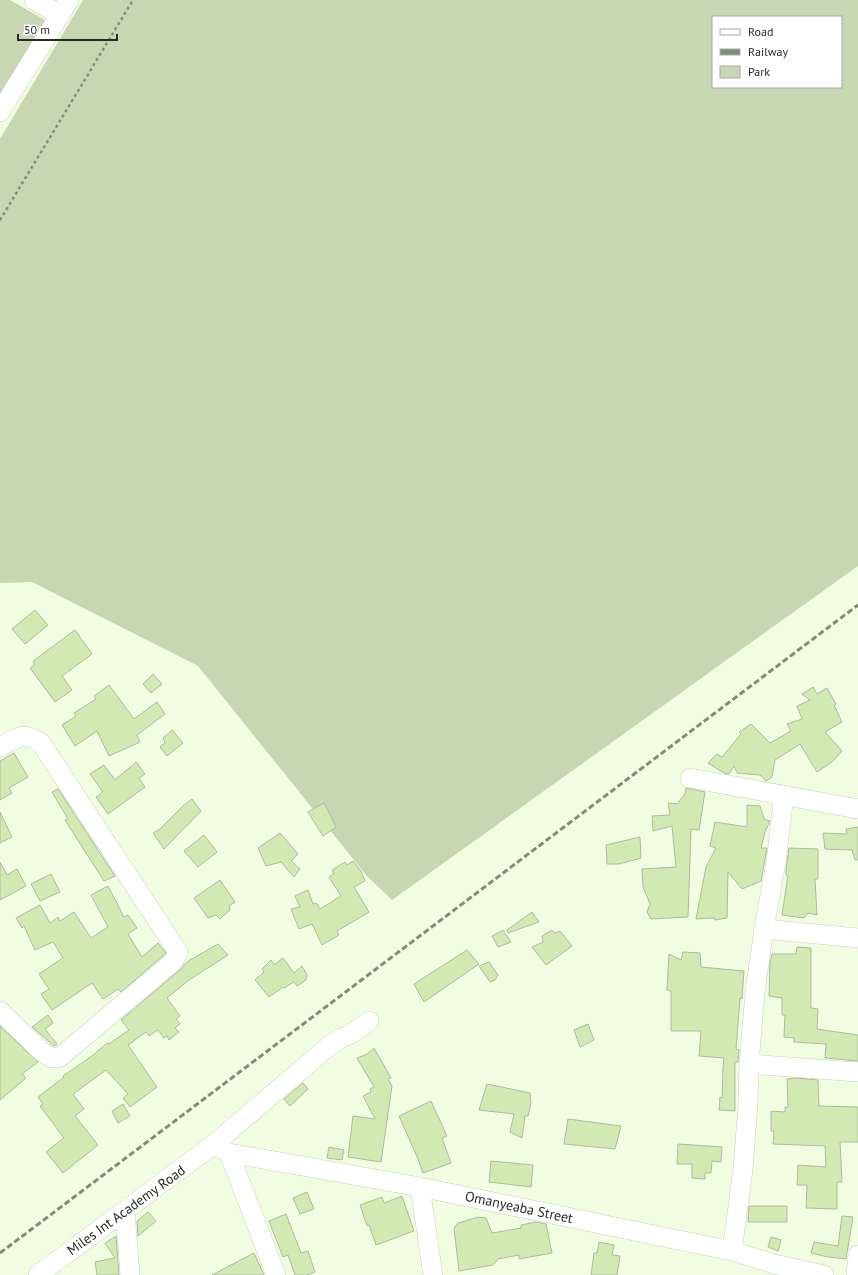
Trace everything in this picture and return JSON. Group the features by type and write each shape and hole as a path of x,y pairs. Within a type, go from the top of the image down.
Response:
{"street":[{"path":"0,112 65,8 34,0"},
{"path":"0,747 23,735 32,737 41,743 178,952 174,961 60,1057 51,1058 0,1011"},
{"path":"690,778 858,809"},
{"path":"732,1251 744,1162 749,1064 755,992 776,862 784,795"},
{"path":"764,929 858,938"},
{"name":"Miles Int Academy Road","path":"38,1275 125,1211 221,1149 329,1046 341,1038 351,1034 369,1020"},
{"path":"749,1064 858,1072"},
{"path":"221,1149 276,1275"},
{"name":"Omanyeaba Street","path":"221,1149 420,1187 732,1251 773,1270 824,1275"},
{"path":"420,1187 433,1275"},
{"path":"125,1211 130,1275"},
{"path":"856,1275 858,1255"}],"path":[{"path":"0,220 133,0"}],"green space":[{"path":"0,0 10,0 47,21 0,98"},
{"path":"83,0 858,0 858,566 392,900 366,875 198,666 32,582 0,583 0,139"}],"building":[{"path":"35,610 48,625 25,644 12,629"},
{"path":"75,630 92,654 62,676 72,690 55,702 30,668 35,664 33,661"},
{"path":"153,674 162,684 151,693 143,684"},
{"path":"109,685 134,719 157,702 165,714 137,735 140,742 109,756 97,731 75,746 62,725 76,716 74,713 96,699 94,696"},
{"path":"813,687 817,694 827,688 836,704 834,705 842,722 825,732 842,751 832,762 817,772 800,744 775,760 772,777 766,781 760,775 737,773 734,766 729,774 724,773 708,763 717,754 722,757 741,734 739,732 751,724 770,743 791,731 787,724 802,719 797,706 810,700 802,694"},
{"path":"172,730 183,743 167,756 160,747 165,743 163,738"},
{"path":"14,753 28,777 9,788 12,793 0,800 0,761"},
{"path":"136,762 145,774 139,778 145,787 108,814 96,797 103,792 90,774 104,765 115,780"},
{"path":"686,788 705,792 699,830 691,829 688,917 651,919 647,912 650,904 643,887 642,869 676,867 672,826 653,831 652,816 670,815 668,803 677,804 685,794"},
{"path":"58,789 115,876 104,881 65,820 68,819 52,792"},
{"path":"192,799 201,811 164,849 153,833 160,829"},
{"path":"324,803 336,827 323,836 308,812"},
{"path":"747,805 760,806 764,819 770,821 765,832 761,848 767,848 761,881 742,889 728,872 727,918 715,920 715,918 696,919 706,867 716,848 710,846 715,822 747,827"},
{"path":"0,812 12,837 0,843"},
{"path":"858,827 858,860 855,860 852,850 825,849 823,833 847,834 846,829"},
{"path":"280,833 298,854 291,861 300,869 294,877 281,862 266,866 258,848"},
{"path":"204,835 217,852 198,867 184,851"},
{"path":"640,837 641,858 619,864 607,864 606,845"},
{"path":"789,848 818,849 818,879 815,879 817,915 808,913 804,918 782,915 788,875 786,875 786,870"},
{"path":"353,861 361,871 365,881 354,887 369,912 337,931 339,935 322,945 312,924 299,929 291,909 300,907 295,896 308,890 313,904 316,903 320,909 341,896 329,877 334,874 332,870 345,862 347,865"},
{"path":"0,862 7,875 17,869 26,886 0,900"},
{"path":"51,874 60,892 40,901 31,884"},
{"path":"220,880 235,902 229,906 230,910 220,919 216,915 208,918 194,898"},
{"path":"108,886 124,917 128,915 137,928 128,934 142,957 158,943 166,953 121,992 118,989 103,999 92,983 52,1010 41,994 49,989 39,974 63,958 53,942 35,950 24,926 22,928 16,918 40,905 50,923 58,917 60,921 74,912 91,938 108,927 91,895"},
{"path":"532,912 539,922 508,933 507,930"},
{"path":"503,930 511,942 498,947 492,936"},
{"path":"552,930 555,933 560,931 572,946 546,965 532,947 543,942 542,936"},
{"path":"218,944 228,955 189,980 167,998 180,1016 176,1019 180,1024 175,1028 179,1032 169,1040 167,1036 164,1038 158,1030 149,1036 146,1032 128,1045 157,1087 130,1107 123,1098 128,1094 106,1070 73,1094 84,1109 75,1116 98,1145 63,1173 46,1152 64,1138 40,1106 43,1104 38,1097 107,1043 109,1044 129,1030 121,1020 191,959"},
{"path":"797,947 811,948 811,1008 818,1009 817,1029 858,1035 858,1061 825,1058 826,1044 794,1042 794,1038 784,1037 785,1015 782,1015 782,998 769,996 770,963 772,954 796,954"},
{"path":"467,950 479,964 424,1002 414,984"},
{"path":"683,952 700,953 701,967 744,971 742,999 740,998 736,1049 739,1050 738,1062 735,1062 735,1111 719,1110 720,1097 722,1098 724,1058 699,1056 701,1031 671,1031 671,991 667,990 669,954 681,960"},
{"path":"283,958 294,973 302,966 307,975 306,980 297,986 294,982 284,988 283,987 269,997 255,980 264,972 262,969 271,960 274,965"},
{"path":"489,962 498,975 495,980 490,982 479,966"},
{"path":"48,1015 53,1023 45,1029 57,1044 54,1046 32,1027"},
{"path":"588,1024 594,1040 580,1047 574,1030"},
{"path":"0,1026 38,1062 22,1074 26,1078 0,1100"},
{"path":"374,1048 391,1078 388,1079 392,1086 381,1162 348,1157 353,1116 375,1119 363,1096 371,1092 370,1089 374,1087 357,1058 367,1054"},
{"path":"796,1078 818,1080 819,1106 858,1107 858,1142 840,1142 842,1182 837,1182 837,1209 806,1208 807,1185 797,1185 798,1165 826,1167 825,1146 773,1144 774,1131 771,1131 771,1111 785,1112 785,1107 788,1107 787,1079"},
{"path":"303,1083 308,1089 290,1106 284,1099"},
{"path":"487,1084 530,1093 531,1103 528,1116 525,1116 522,1138 510,1132 514,1114 479,1110"},
{"path":"431,1101 447,1136 442,1138 451,1163 423,1173 399,1116"},
{"path":"123,1104 130,1116 118,1123 112,1111"},
{"path":"568,1119 621,1126 615,1149 564,1144"},
{"path":"678,1144 722,1147 721,1162 712,1161 711,1173 705,1173 705,1179 692,1178 692,1164 677,1164"},
{"path":"329,1147 344,1150 342,1160 327,1158"},
{"path":"491,1161 533,1165 531,1187 489,1182"},
{"path":"307,1192 314,1209 300,1214 293,1198"},
{"path":"402,1196 414,1231 376,1245 369,1225 367,1226 360,1205 382,1197 384,1203"},
{"path":"749,1206 787,1206 787,1222 748,1222"},
{"path":"148,1212 156,1221 138,1236 137,1221"},
{"path":"286,1214 301,1253 308,1251 315,1272 307,1275 295,1275 288,1255 283,1257 269,1221"},
{"path":"842,1216 853,1217 846,1259 811,1253 814,1242 838,1246"},
{"path":"478,1217 486,1218 492,1233 521,1228 521,1225 536,1222 546,1224 552,1253 519,1259 519,1255 498,1259 493,1265 459,1271 454,1228 458,1223"},
{"path":"116,1236 119,1275 97,1275 95,1262 115,1258 105,1243"},
{"path":"771,1237 781,1240 778,1251 768,1247"},
{"path":"599,1242 614,1245 612,1255 620,1256 617,1275 591,1275 594,1253 597,1253"},
{"path":"254,1253 264,1275 212,1275"}],"railway":[{"path":"0,1253 858,605"}]}
